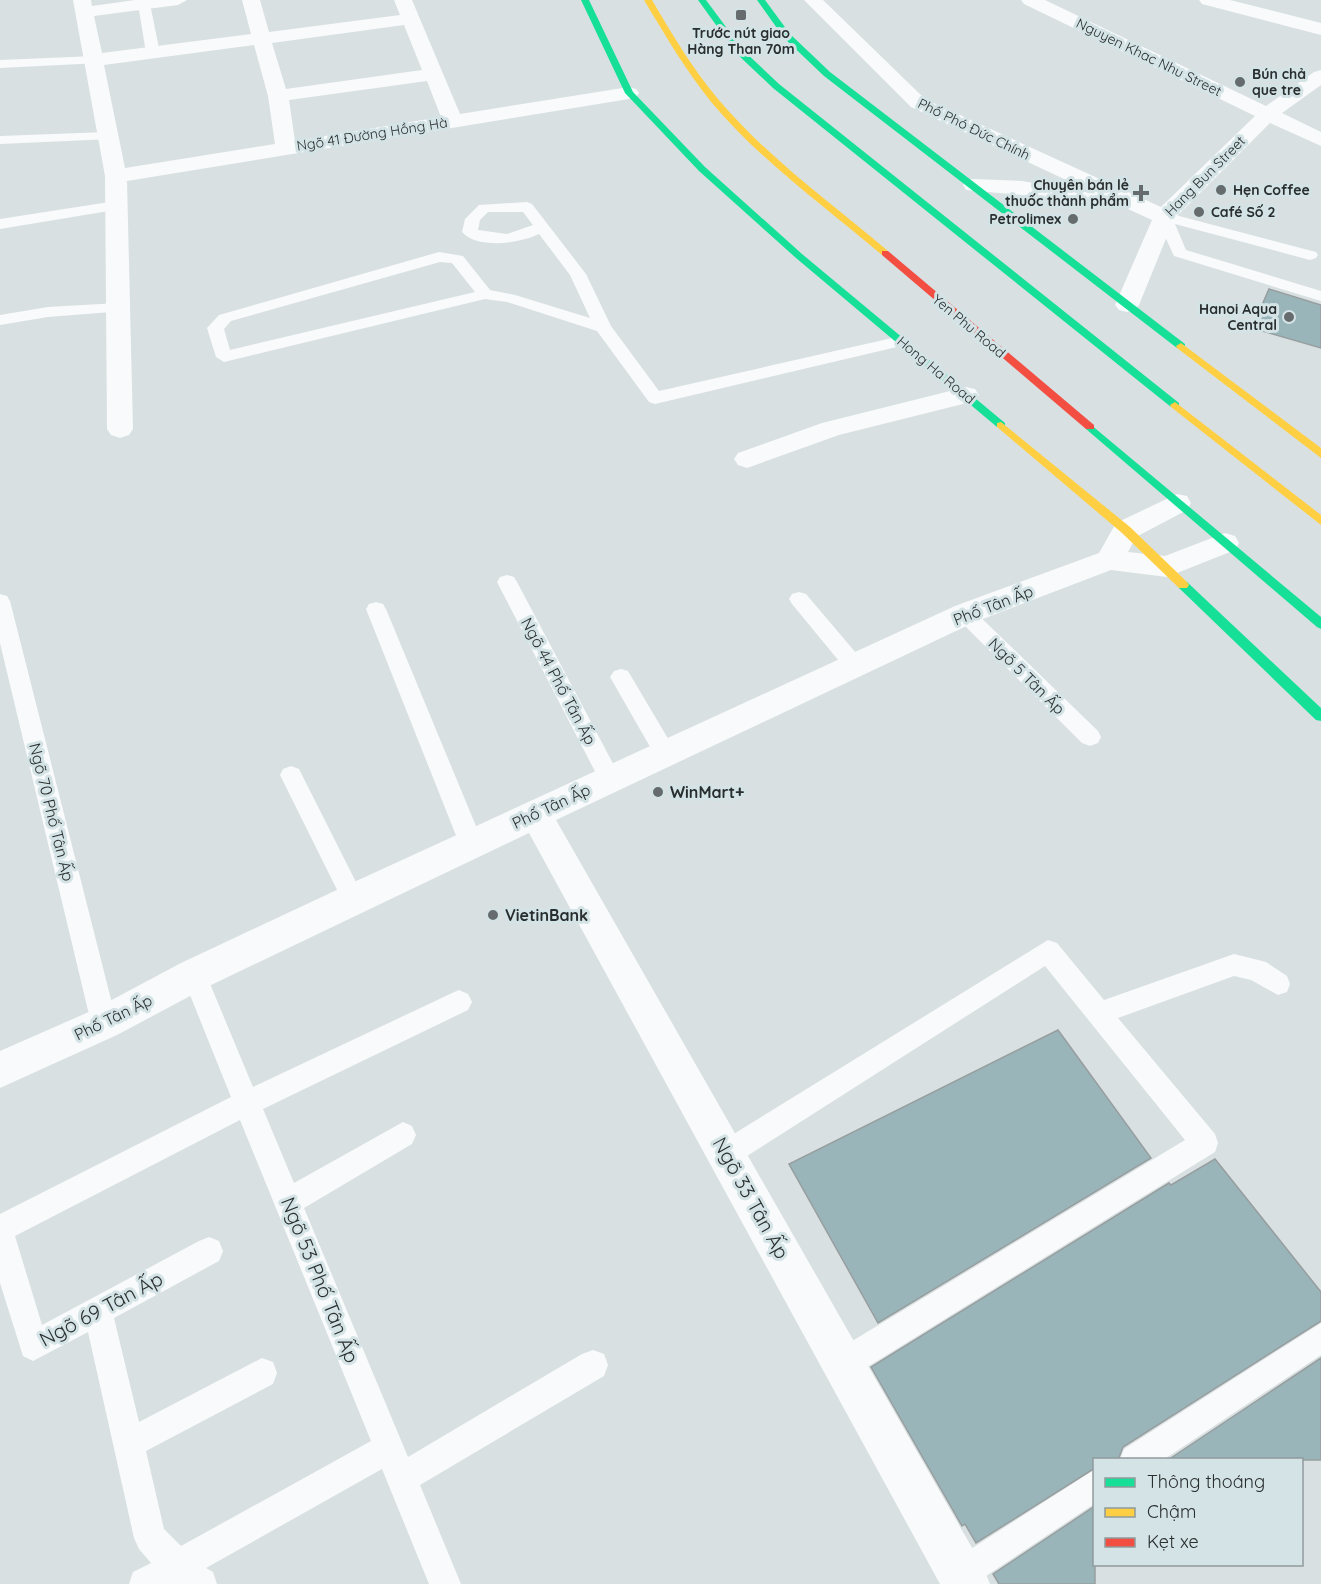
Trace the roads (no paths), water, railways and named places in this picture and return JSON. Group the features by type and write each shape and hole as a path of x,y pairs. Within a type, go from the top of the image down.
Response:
{"main road":[{"name":"Hong Ha Road","path":"585,0 629,93 702,169 799,256 1126,530 1321,716"},
{"name":"Yen Phu Road","path":"648,0 683,57 717,104 764,150 1321,624"},
{"path":"702,0 740,52 776,86 1321,521"},
{"path":"761,0 787,36 813,62 1321,454"}],"street":[{"path":"120,429 116,176 83,6 144,4 178,0"},
{"path":"250,0 278,96 286,148"},
{"path":"403,0 453,121"},
{"name":"Phố Phó Đức Chính","path":"813,0 918,103 1164,217"},
{"name":"Nguyen Khac Nhu Street","path":"1030,0 1321,141"},
{"path":"1208,0 1321,29"},
{"path":"95,60 411,19"},
{"path":"278,96 433,74"},
{"name":"Hang Bun Street","path":"1127,304 1164,217 1268,114 1321,75"},
{"name":"Ngõ 41 Đường Hồng Hà","path":"116,176 629,93"},
{"path":"974,185 1077,195 1164,217"},
{"path":"747,459 831,429 966,395"},
{"path":"1109,560 1126,530 1177,503"},
{"name":"Phố Tân Ấp","path":"0,1070 105,1023 194,975 353,898 965,614 1109,560 1167,567 1225,543"},
{"name":"Ngõ 33 Tân Ấp","path":"535,813 845,1363 963,1579"}],"lane":[{"path":"144,4 153,53"},
{"path":"0,64 95,60"},
{"path":"0,140 107,136"},
{"path":"0,224 116,206"},
{"path":"1164,217 1310,255"},
{"path":"1164,217 1180,253 1321,296"},
{"path":"541,226 578,274 603,327 655,398 901,341"},
{"path":"485,294 457,259 439,257 225,318 215,328 224,357 485,294 509,298 603,327"},
{"path":"0,320 48,312 118,308"},
{"name":"Ngõ 44 Phố Tân Ấp","path":"507,582 610,779"},
{"path":"799,599 855,666"},
{"name":"Ngõ 70 Phố Tân Ấp","path":"0,601 105,1023"},
{"path":"376,609 471,843"},
{"name":"Ngõ 5 Tân Ấp","path":"965,614 1090,737"},
{"path":"621,677 665,753"},
{"path":"291,775 353,898"},
{"path":"726,1154 1048,951 1205,1143 845,1363"},
{"path":"1099,1013 1234,965 1257,970 1278,984"},
{"name":"Ngõ 53 Phố Tân Ấp","path":"194,975 445,1584"},
{"path":"0,1231 247,1103 459,1002"},
{"path":"288,1202 404,1135"},
{"name":"Ngõ 69 Tân Ấp","path":"0,1231 33,1346 209,1251"},
{"path":"98,1311 150,1538 189,1575"},
{"path":"1138,1458 1321,1338"},
{"path":"401,1479 593,1365"},
{"path":"128,1444 262,1372"},
{"path":"145,1584 189,1575 389,1448"},
{"path":"963,1579 1093,1487"}],"place":[{"name":"Trước nút giao Hàng Than 70m","path":"741,15"},
{"name":"Bún chả que tre","path":"1240,82"},
{"name":"Hẹn Coffee","path":"1221,190"},
{"name":"Chuyên bán lẻ thuốc thành phẩm","path":"1141,193"},
{"name":"Café Số 2","path":"1199,212"},
{"name":"Petrolimex","path":"1073,219"},
{"name":"Hanoi Aqua Central","path":"1289,317"},
{"name":"WinMart+","path":"658,792"},
{"name":"VietinBank","path":"493,915"}]}
